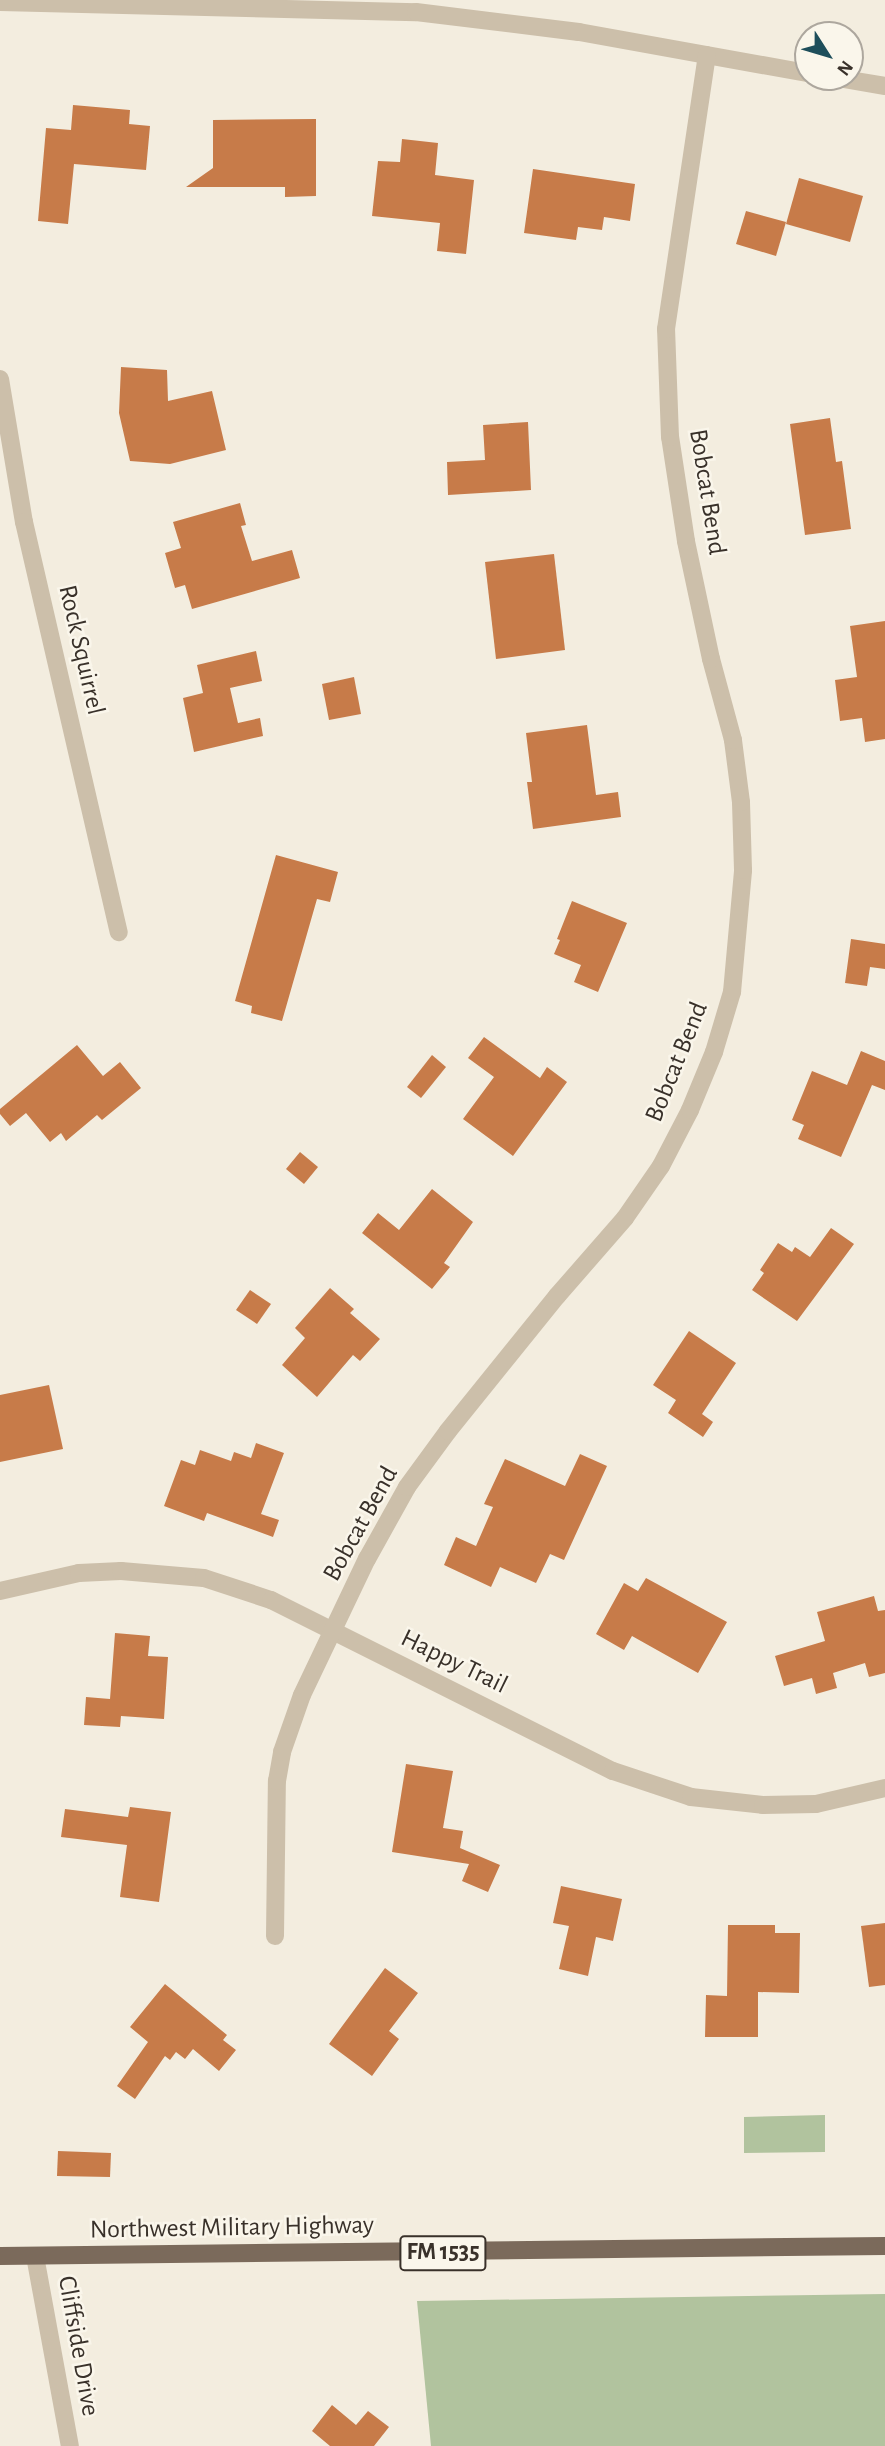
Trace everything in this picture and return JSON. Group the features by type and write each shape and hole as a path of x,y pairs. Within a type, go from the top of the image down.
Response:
{"main road":[{"name":"Northwest Military Highway","path":"0,2256 885,2246"}],"street":[{"path":"0,2 416,12 579,32 794,71"},
{"name":"Bobcat Bend","path":"275,1936 277,1781 282,1752 302,1695 367,1559 407,1487 448,1431 557,1296 625,1218 661,1166 705,1076 732,992 743,870 741,803 733,740 711,659 686,541 670,437 666,329 707,55"},
{"path":"864,82 885,86"},
{"name":"Rock Squirrel","path":"0,379 24,522 120,932"},
{"name":"Happy Trail","path":"0,1591 79,1573 121,1571 190,1576 271,1600 614,1771 691,1797 763,1805 816,1804 885,1788"},
{"name":"Cliffside Drive","path":"35,2256 69,2446"}],"green space":[{"path":"825,2115 825,2152 744,2153 744,2117"},
{"path":"885,2294 885,2446 431,2446 417,2301"}],"building":[{"path":"73,105 130,110 129,124 150,126 146,170 74,164 68,224 38,221 46,128 71,130"},
{"path":"316,119 316,196 285,197 285,187 186,187 213,168 213,120"},
{"path":"402,139 438,143 435,175 474,180 466,254 437,251 440,223 372,216 378,161 400,162"},
{"path":"533,169 635,184 630,221 604,217 602,230 578,227 576,240 524,233"},
{"path":"799,178 863,196 850,242 786,224"},
{"path":"746,211 786,222 776,256 736,244"},
{"path":"121,367 167,370 168,401 212,391 226,450 170,464 130,461 119,413"},
{"path":"830,418 836,462 842,461 851,529 805,535 790,424"},
{"path":"528,422 531,490 448,495 447,462 485,460 483,425"},
{"path":"240,503 246,525 241,526 252,561 292,550 300,578 192,609 185,585 175,588 165,553 181,548 173,522"},
{"path":"554,554 565,650 496,659 485,562"},
{"path":"885,621 885,739 865,742 862,718 840,721 835,680 857,677 850,626"},
{"path":"256,651 262,681 230,688 238,723 260,718 263,736 194,752 183,698 203,693 197,665"},
{"path":"354,677 361,714 329,720 322,684"},
{"path":"587,725 596,795 618,792 621,817 533,829 527,782 532,782 526,733"},
{"path":"276,855 338,872 330,902 317,899 282,1021 251,1013 252,1006 235,1001"},
{"path":"572,901 627,923 598,992 574,982 581,965 554,954"},
{"path":"851,939 885,944 885,969 870,967 867,986 845,983"},
{"path":"484,1037 540,1078 547,1067 567,1082 513,1156 463,1119 494,1077 468,1058"},
{"path":"77,1045 103,1076 120,1062 141,1088 102,1120 97,1115 66,1141 61,1133 50,1142 26,1113 10,1126 0,1114 0,1109"},
{"path":"861,1051 885,1061 885,1090 872,1085 841,1157 798,1139 804,1125 792,1120 812,1071 847,1085"},
{"path":"432,1055 446,1067 421,1098 407,1087"},
{"path":"300,1152 318,1167 304,1184 286,1169"},
{"path":"432,1189 473,1222 444,1263 450,1267 432,1289 362,1233 378,1213 399,1230"},
{"path":"831,1228 854,1244 797,1321 752,1290 764,1273 760,1270 778,1243 792,1252 795,1247 810,1257"},
{"path":"330,1288 354,1309 350,1313 380,1339 360,1361 353,1355 317,1397 282,1365 305,1338 295,1328"},
{"path":"250,1290 271,1304 257,1324 236,1310"},
{"path":"689,1331 736,1363 702,1414 713,1422 703,1437 668,1413 676,1400 653,1385"},
{"path":"49,1385 63,1449 0,1462 0,1395"},
{"path":"256,1443 284,1453 261,1514 279,1520 273,1537 207,1513 204,1521 164,1506 181,1460 195,1465 200,1450 231,1461 234,1452 251,1458"},
{"path":"580,1454 607,1466 564,1560 550,1554 536,1583 500,1567 491,1587 444,1565 456,1537 476,1546 493,1507 484,1504 505,1459 565,1486"},
{"path":"646,1578 727,1622 698,1673 632,1636 624,1650 596,1634 624,1583 638,1591"},
{"path":"874,1596 878,1611 885,1610 885,1673 869,1677 865,1663 833,1673 837,1688 816,1694 812,1678 784,1686 775,1656 825,1641 817,1612"},
{"path":"115,1633 150,1636 148,1656 168,1657 164,1719 121,1716 120,1727 84,1725 86,1697 110,1699"},
{"path":"406,1764 453,1771 443,1828 463,1831 460,1848 500,1865 488,1892 462,1881 469,1864 392,1852"},
{"path":"130,1807 171,1812 159,1902 120,1897 127,1845 61,1837 65,1809 128,1817"},
{"path":"561,1886 622,1899 613,1941 596,1937 588,1976 559,1969 569,1926 553,1923"},
{"path":"885,1923 885,1985 869,1987 861,1926"},
{"path":"728,1925 775,1925 775,1933 800,1933 799,1993 758,1992 758,2037 705,2037 706,1995 727,1996"},
{"path":"385,1968 418,1993 389,2031 399,2039 372,2076 329,2044"},
{"path":"165,1984 227,2035 223,2040 236,2050 219,2071 193,2049 185,2059 176,2052 170,2060 165,2056 135,2099 117,2086 148,2042 130,2027"},
{"path":"58,2151 111,2153 110,2177 57,2176"},
{"path":"332,2405 356,2425 368,2411 389,2427 374,2446 330,2446 312,2431"}]}
